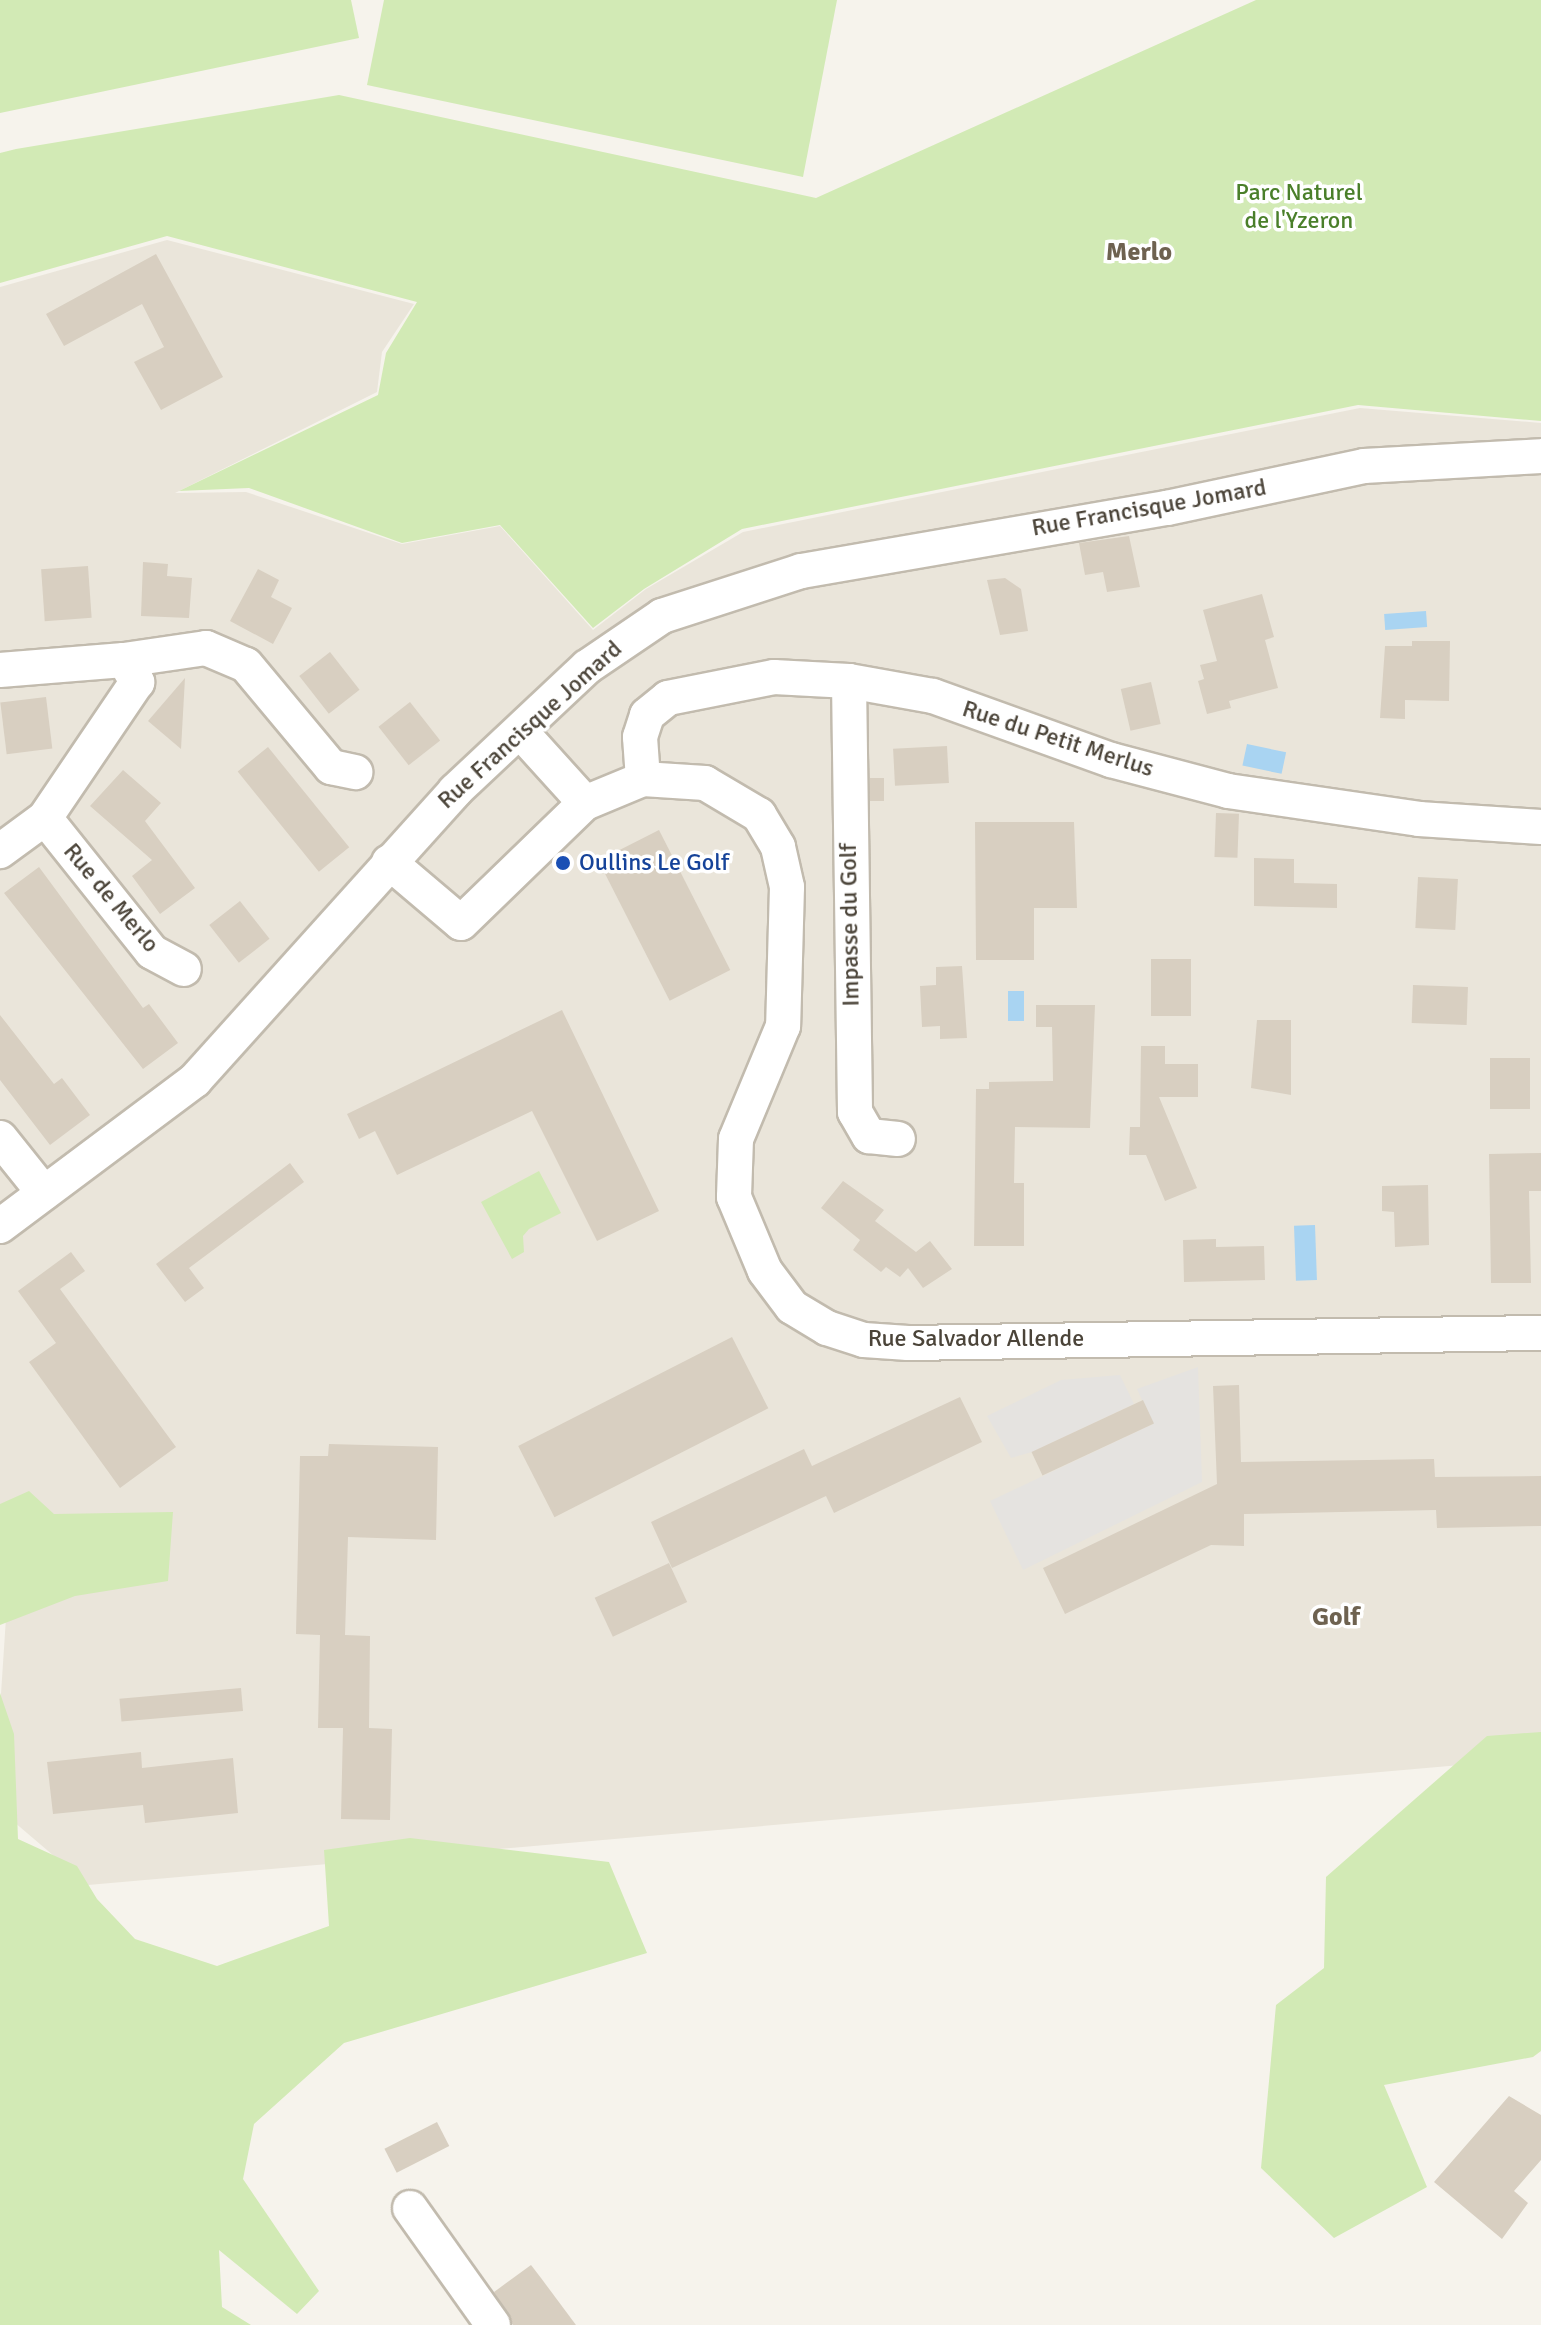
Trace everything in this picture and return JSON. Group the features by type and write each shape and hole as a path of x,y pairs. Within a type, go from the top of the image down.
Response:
{"street":[{"name":"Rue Francisque Jomard","path":"0,1226 195,1080 389,862 520,731 630,635 685,607 758,581 1364,466 1541,456"},
{"path":"0,670 124,660 206,648 246,665 331,767 355,772"},
{"path":"0,851 45,818 137,682 124,660"},
{"name":"Rue du Petit Merlus","path":"643,779 640,737 647,715 668,698 774,677 849,681 933,696 1111,760 1228,791 1419,819 1541,827"},
{"name":"Impasse du Golf","path":"849,681 855,1112 869,1136 898,1139"},
{"path":"520,731 585,803"},
{"name":"Rue Salvador Allende","path":"389,862 461,923 585,803 643,779 705,783 759,815 778,847 787,887 783,1026 736,1139 734,1197 765,1271 792,1307 815,1321 864,1340 908,1343 1541,1333"},
{"name":"Rue de Merlo","path":"45,818 152,952 184,969"},
{"path":"0,1138 44,1193"},
{"path":"410,2208 493,2325"}],"shaded area":[{"path":"167,240 414,304 382,352 377,392 175,493 246,492 402,544 500,526 593,630 646,589 743,532 1360,408 1541,423 1541,1758 88,1885 0,1810 0,1709 10,1557 0,1556 0,287"},
{"path":"1198,1367 1202,1482 1023,1570 990,1501 1153,1424 1137,1389"},
{"path":"1120,1375 1134,1404 1032,1452 1011,1458 987,1416 1061,1380"}],"green space":[{"path":"0,0 351,0 359,38 0,113"},
{"path":"384,0 837,0 803,177 367,85"},
{"name":"Parc Naturel de l'Yzeron","path":"1256,0 1541,0 1541,421 1358,405 742,529 644,589 593,628 500,525 402,543 249,488 179,491 378,395 386,353 417,302 167,236 0,283 0,153 16,149 339,95 816,198"},
{"path":"539,1171 561,1213 529,1229 523,1236 524,1252 512,1259 481,1202"},
{"path":"29,1491 54,1514 173,1512 168,1581 75,1596 0,1625 0,1504"},
{"path":"0,1693 14,1734 18,1839 77,1866 97,1899 135,1939 217,1966 329,1926 324,1850 410,1838 609,1862 647,1953 344,2043 254,2124 243,2179 319,2291 297,2314 219,2250 222,2307 251,2325 0,2325"},
{"path":"1541,1732 1541,2051 1533,2057 1384,2085 1427,2187 1334,2238 1261,2168 1276,2005 1324,1968 1326,1877 1487,1736"}],"water":[{"path":"1426,611 1427,627 1385,630 1384,614"},
{"path":"1247,744 1286,752 1282,774 1242,766"},
{"path":"1008,991 1024,991 1024,1021 1008,1021"},
{"path":"1315,1225 1317,1280 1296,1281 1294,1226"}],"building":[{"path":"156,254 223,377 161,410 134,362 164,347 142,304 64,346 46,314"},
{"path":"1129,536 1140,587 1107,592 1103,572 1085,575 1079,543"},
{"path":"143,562 168,564 167,576 192,578 189,618 141,616"},
{"path":"88,566 92,618 45,621 41,569"},
{"path":"258,569 279,580 271,597 292,608 273,644 230,621"},
{"path":"1005,578 1021,589 1028,631 1000,635 987,580"},
{"path":"1262,594 1274,637 1265,640 1278,688 1229,701 1231,708 1207,714 1198,681 1204,679 1200,665 1217,661 1203,610"},
{"path":"1412,641 1450,641 1449,701 1405,700 1405,719 1380,718 1385,646 1412,646"},
{"path":"330,652 360,690 329,714 299,676"},
{"path":"185,678 181,749 148,721"},
{"path":"1151,682 1161,724 1130,731 1121,689"},
{"path":"46,697 52,749 7,754 0,703"},
{"path":"410,702 440,741 409,765 378,727"},
{"path":"947,746 949,783 895,786 893,749"},
{"path":"268,747 349,847 319,872 238,772"},
{"path":"123,770 161,803 145,821 195,888 160,914 132,876 152,860 90,806"},
{"path":"870,778 884,778 884,801 870,801"},
{"path":"1216,813 1239,814 1237,858 1214,857"},
{"path":"975,822 1074,822 1077,908 1034,908 1034,960 976,960"},
{"path":"659,830 730,970 670,1001 598,861"},
{"path":"1254,858 1294,859 1294,883 1337,884 1337,908 1254,906"},
{"path":"39,867 143,1008 149,1004 178,1043 143,1069 4,893"},
{"path":"1418,877 1458,879 1455,930 1415,928"},
{"path":"240,901 270,939 239,963 209,925"},
{"path":"1151,959 1191,959 1191,1016 1151,1016"},
{"path":"962,966 967,1038 940,1039 940,1026 922,1027 920,986 936,985 936,967"},
{"path":"1413,985 1468,987 1467,1025 1412,1023"},
{"path":"1036,1005 1095,1005 1090,1128 1015,1127 1014,1183 1024,1183 1024,1246 974,1246 976,1089 989,1089 989,1082 1053,1081 1052,1027 1036,1027"},
{"path":"562,1010 659,1211 597,1241 532,1111 397,1175 375,1131 359,1139 347,1114"},
{"path":"0,1015 54,1084 62,1078 90,1115 50,1145 0,1080"},
{"path":"1257,1020 1291,1020 1291,1095 1251,1088"},
{"path":"1141,1046 1165,1046 1165,1064 1198,1064 1198,1097 1159,1097 1197,1188 1165,1201 1146,1155 1129,1155 1130,1127 1140,1127"},
{"path":"1490,1058 1530,1058 1530,1109 1490,1109"},
{"path":"1541,1153 1541,1191 1529,1191 1531,1283 1491,1283 1489,1154"},
{"path":"290,1163 304,1182 189,1268 204,1288 185,1302 156,1264"},
{"path":"843,1181 884,1210 875,1221 916,1252 930,1241 952,1269 923,1288 908,1268 900,1277 886,1267 881,1272 853,1250 860,1240 821,1208"},
{"path":"1428,1185 1429,1245 1395,1247 1394,1212 1382,1211 1382,1186"},
{"path":"1216,1239 1216,1247 1264,1246 1265,1280 1184,1282 1183,1240"},
{"path":"71,1252 85,1271 60,1289 176,1447 120,1488 29,1362 56,1343 18,1291"},
{"path":"732,1337 768,1408 554,1517 518,1446"},
{"path":"1239,1385 1241,1462 1434,1459 1435,1477 1541,1476 1541,1526 1437,1528 1436,1510 1244,1514 1244,1546 1211,1545 1065,1614 1043,1568 1217,1484 1213,1386"},
{"path":"960,1397 982,1442 834,1513 826,1496 672,1568 651,1522 804,1449 812,1466"},
{"path":"1143,1400 1154,1424 1043,1476 1032,1452"},
{"path":"329,1444 438,1447 436,1540 348,1537 345,1635 370,1636 369,1728 392,1729 390,1820 341,1819 343,1728 318,1728 320,1635 296,1634 300,1456 328,1456"},
{"path":"669,1563 687,1602 613,1637 595,1598"},
{"path":"241,1688 243,1711 121,1722 119,1699"},
{"path":"141,1752 142,1768 233,1758 238,1813 145,1823 143,1805 53,1814 47,1762"},
{"path":"1509,2096 1541,2115 1541,2160 1514,2191 1528,2203 1502,2239 1434,2182"},
{"path":"437,2122 449,2146 397,2173 384,2149"},
{"path":"531,2265 576,2325 513,2325 494,2292"}],"place":[{"name":"Oullins Le Golf","path":"563,863"}],"district":[{"name":"Merlo","path":"1139,253"},
{"name":"Golf","path":"1336,1618"}]}
